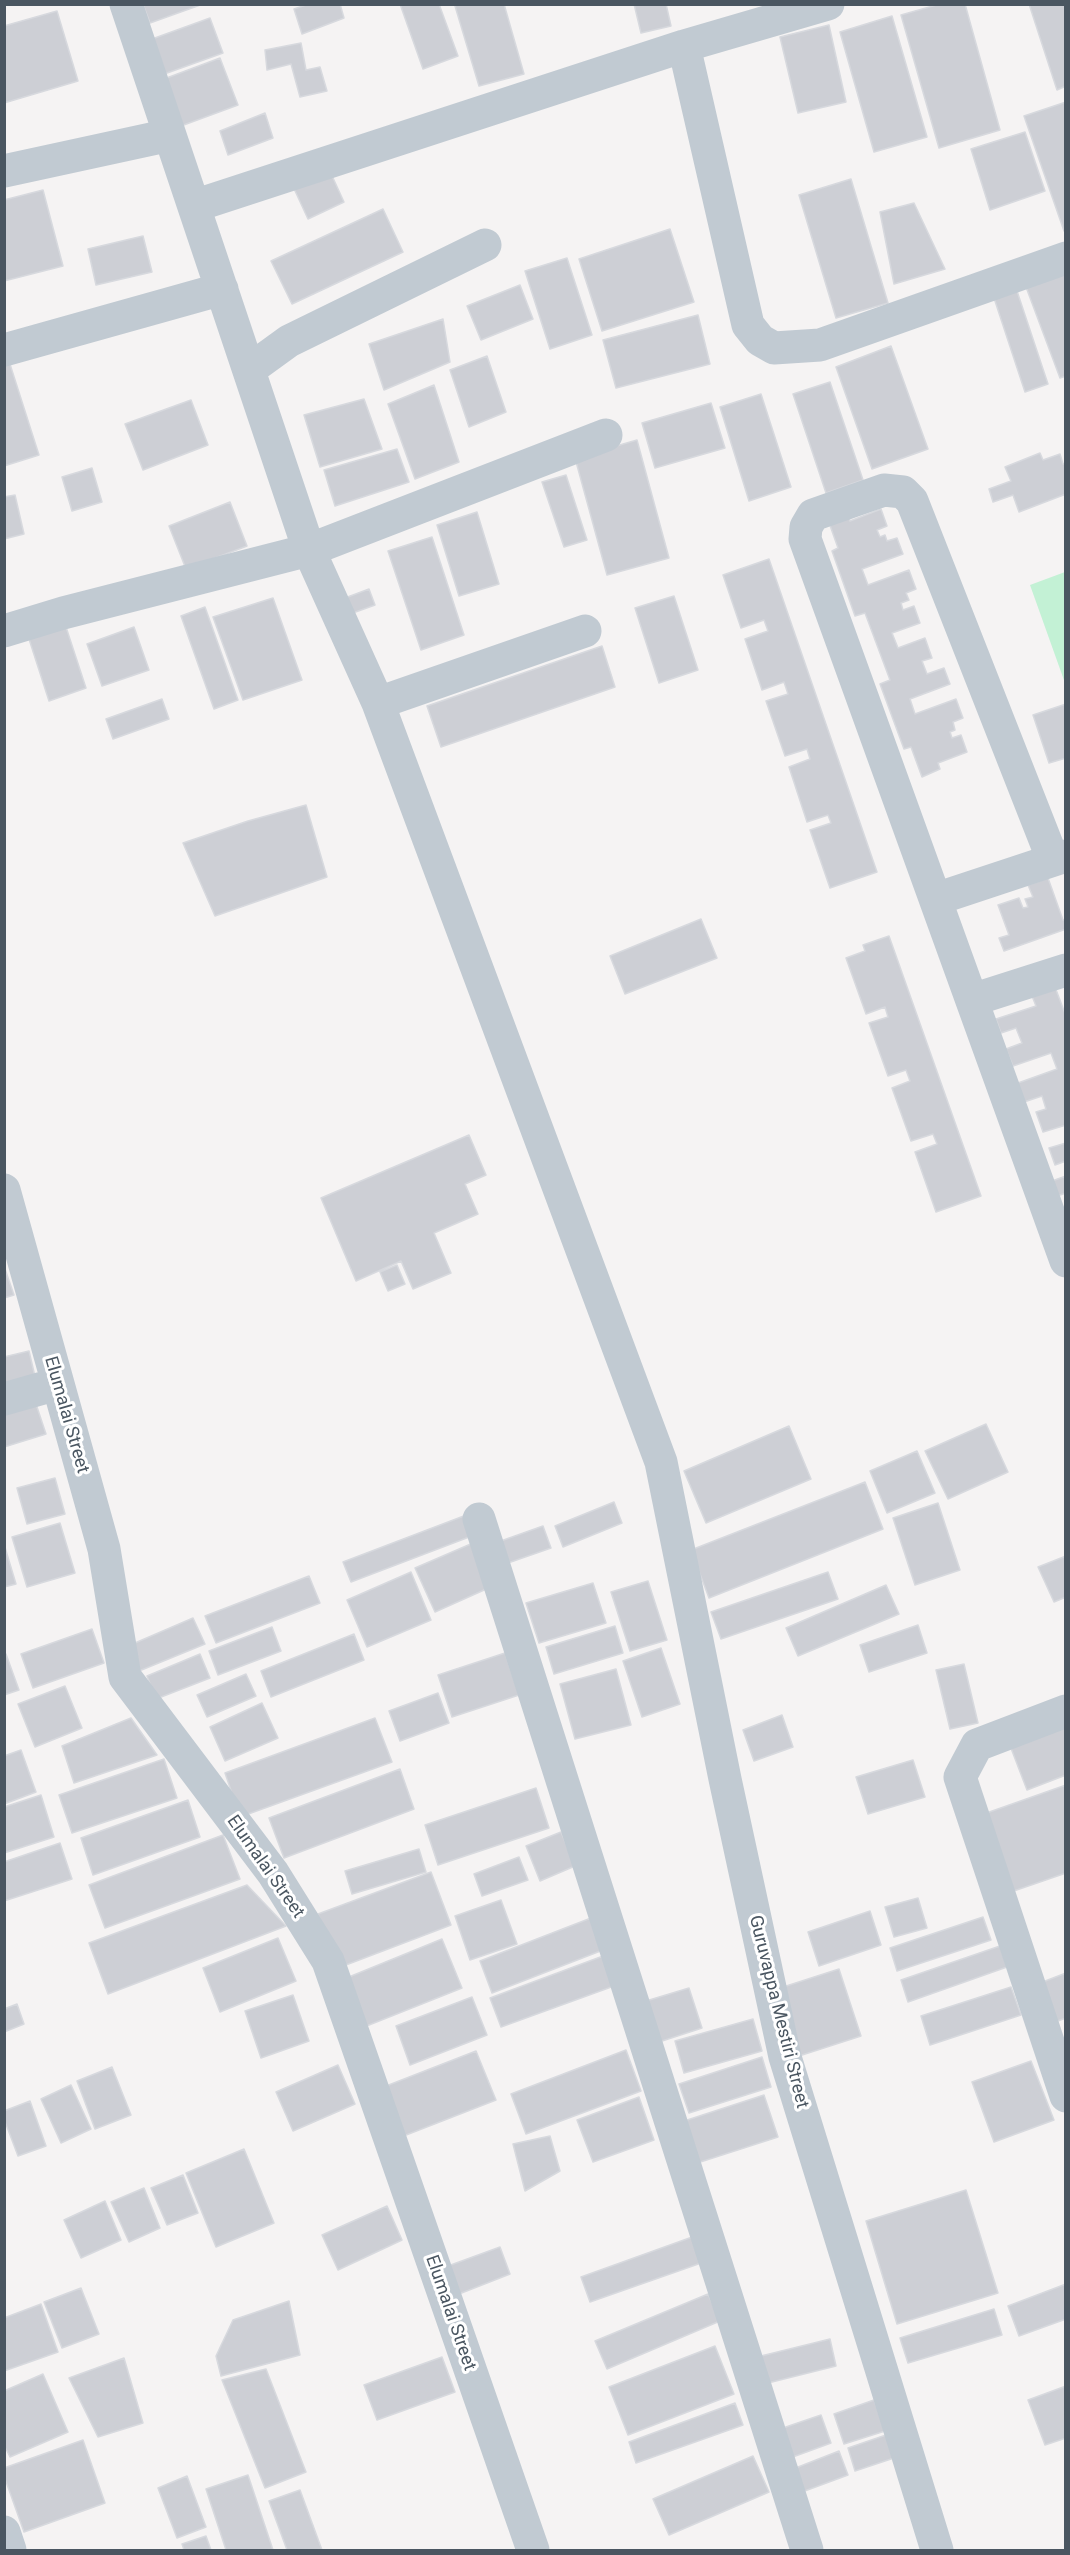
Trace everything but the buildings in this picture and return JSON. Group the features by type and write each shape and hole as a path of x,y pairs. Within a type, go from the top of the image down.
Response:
{"street":[{"name":"Guruvappa Mestiri Street","path":"126,4 309,550 378,703 661,1462 724,1779 785,2057 937,2550"},
{"path":"194,206 684,46 828,4"},
{"path":"684,46 748,325 760,340 774,348 820,345 1065,258"},
{"path":"4,171 170,135"},
{"path":"249,370 289,341 485,245"},
{"path":"4,350 222,289"},
{"path":"4,631 63,613 309,550 606,435"},
{"path":"936,899 1059,858 912,501 903,492 884,490 813,515 806,527 805,538 1065,1261"},
{"path":"378,703 585,631"},
{"path":"972,1000 1065,970"},
{"name":"Elumalai Street","path":"4,1190 104,1549 126,1677 273,1873 328,1961 533,2550"},
{"path":"4,1399 57,1384"},
{"path":"479,1519 807,2550"},
{"path":"1065,1712 977,1746 960,1777 1065,2096"},
{"path":"4,2532 10,2550"}],"green space":[{"path":"1066,572 1065,683 1030,585"}]}
